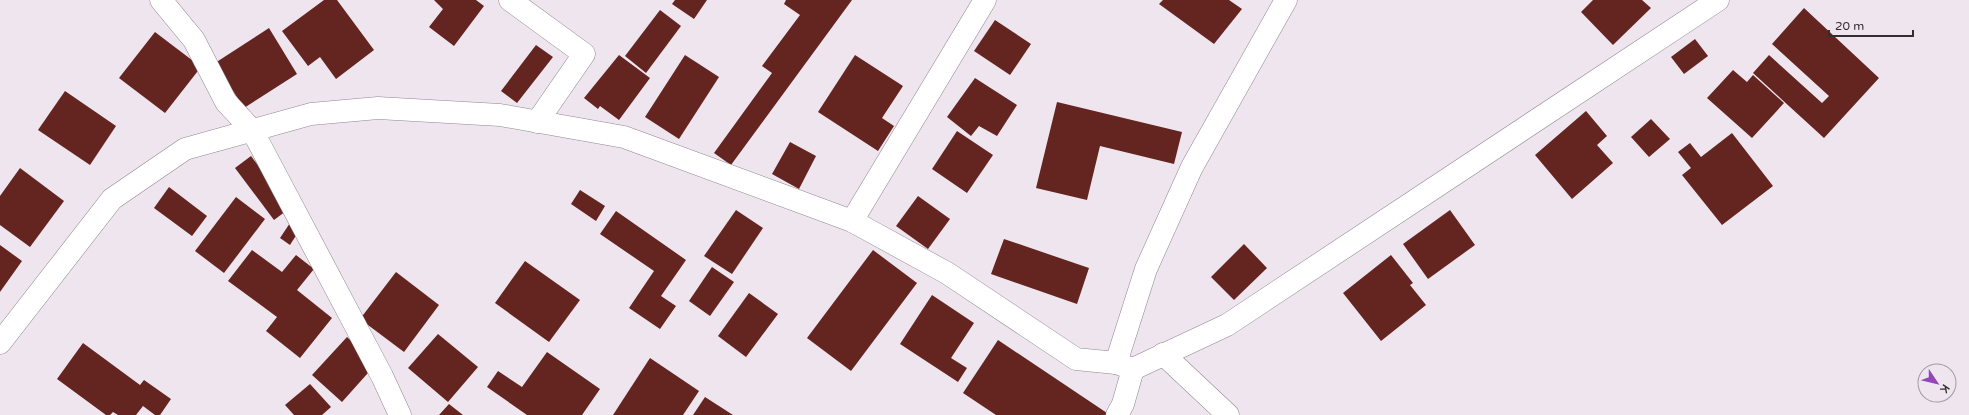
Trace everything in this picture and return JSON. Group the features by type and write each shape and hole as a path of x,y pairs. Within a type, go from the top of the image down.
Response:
{"street":[{"path":"161,0 194,40 226,102 252,130 382,376 400,415"},
{"path":"510,0 584,54 538,122"},
{"path":"852,221 985,0"},
{"path":"0,342 112,199 185,149 311,114 378,108 500,115 624,137 852,221 947,273 1076,359 1124,366 1163,354 1227,326 1718,0"},
{"path":"1117,415 1123,404 1124,366 1146,269 1192,167 1281,2"},
{"path":"1163,354 1228,415"}],"building":[{"path":"324,0 337,0 374,50 336,79 320,57 308,66 282,31"},
{"path":"434,0 476,0 484,6 454,46 429,27 443,9"},
{"path":"675,0 707,0 694,19 672,4"},
{"path":"786,0 852,0 731,165 714,153 772,73 762,66 800,15 784,4"},
{"path":"1163,0 1229,0 1242,9 1214,44 1159,4"},
{"path":"1593,0 1642,0 1651,8 1613,45 1581,12"},
{"path":"1804,8 1879,78 1824,138 1753,73 1769,55 1822,103 1829,96 1772,44"},
{"path":"660,10 681,26 646,73 625,56"},
{"path":"995,20 1031,44 1010,75 974,51"},
{"path":"269,28 297,74 244,108 215,63"},
{"path":"155,32 201,67 165,113 119,78"},
{"path":"1695,39 1708,56 1684,74 1671,57"},
{"path":"536,45 553,57 517,103 501,91"},
{"path":"619,55 650,78 619,120 600,106 598,109 584,98"},
{"path":"685,55 719,77 679,139 645,117"},
{"path":"855,55 903,86 882,118 894,126 878,151 818,112"},
{"path":"1733,70 1747,82 1753,75 1784,103 1752,138 1707,98"},
{"path":"975,78 1017,105 997,136 979,126 971,136 947,117"},
{"path":"65,91 116,126 90,165 38,130"},
{"path":"1057,102 1182,132 1174,164 1100,146 1087,200 1036,188"},
{"path":"1586,111 1607,136 1597,145 1613,163 1572,199 1535,155"},
{"path":"1651,119 1670,139 1649,157 1631,137"},
{"path":"957,131 993,155 967,193 932,169"},
{"path":"1732,133 1773,186 1722,225 1682,175 1691,168 1678,152 1690,143 1701,157"},
{"path":"790,142 816,156 799,189 772,174"},
{"path":"251,156 290,208 274,220 235,168"},
{"path":"20,168 64,201 30,247 0,225 0,196"},
{"path":"169,187 207,216 192,236 154,208"},
{"path":"580,190 605,206 596,221 571,204"},
{"path":"918,196 950,219 928,249 896,226"},
{"path":"236,197 265,219 224,273 195,251"},
{"path":"736,210 763,228 732,274 704,256"},
{"path":"1450,210 1475,245 1428,279 1403,244"},
{"path":"616,211 686,260 661,296 676,306 660,329 629,308 654,271 600,234"},
{"path":"292,220 302,226 290,245 280,238"},
{"path":"1004,239 1089,268 1077,304 991,274"},
{"path":"1244,244 1267,268 1234,300 1211,277"},
{"path":"0,245 22,261 0,292"},
{"path":"252,250 282,272 296,255 314,269 297,290 332,318 300,358 266,331 277,317 228,281"},
{"path":"873,250 917,283 851,371 807,338"},
{"path":"1391,255 1413,283 1410,285 1426,305 1381,341 1343,293"},
{"path":"525,261 580,300 549,342 495,303"},
{"path":"712,267 734,282 710,316 689,301"},
{"path":"396,272 439,305 404,352 360,319"},
{"path":"749,293 778,314 746,357 718,336"},
{"path":"932,295 974,323 951,358 967,368 958,382 900,344"},
{"path":"438,334 478,367 448,402 408,368"},
{"path":"347,337 376,364 342,402 312,375"},
{"path":"998,340 1107,413 1106,415 996,415 963,393"},
{"path":"83,343 140,385 144,380 171,399 160,415 155,415 143,406 136,415 118,415 113,412 110,415 106,415 57,379"},
{"path":"547,352 600,389 582,415 527,415 487,387 498,371 522,387"},
{"path":"650,358 699,391 683,415 613,415"},
{"path":"310,384 331,407 322,415 294,415 285,405"},
{"path":"705,397 733,415 693,415"},
{"path":"449,404 463,415 439,415"}]}
